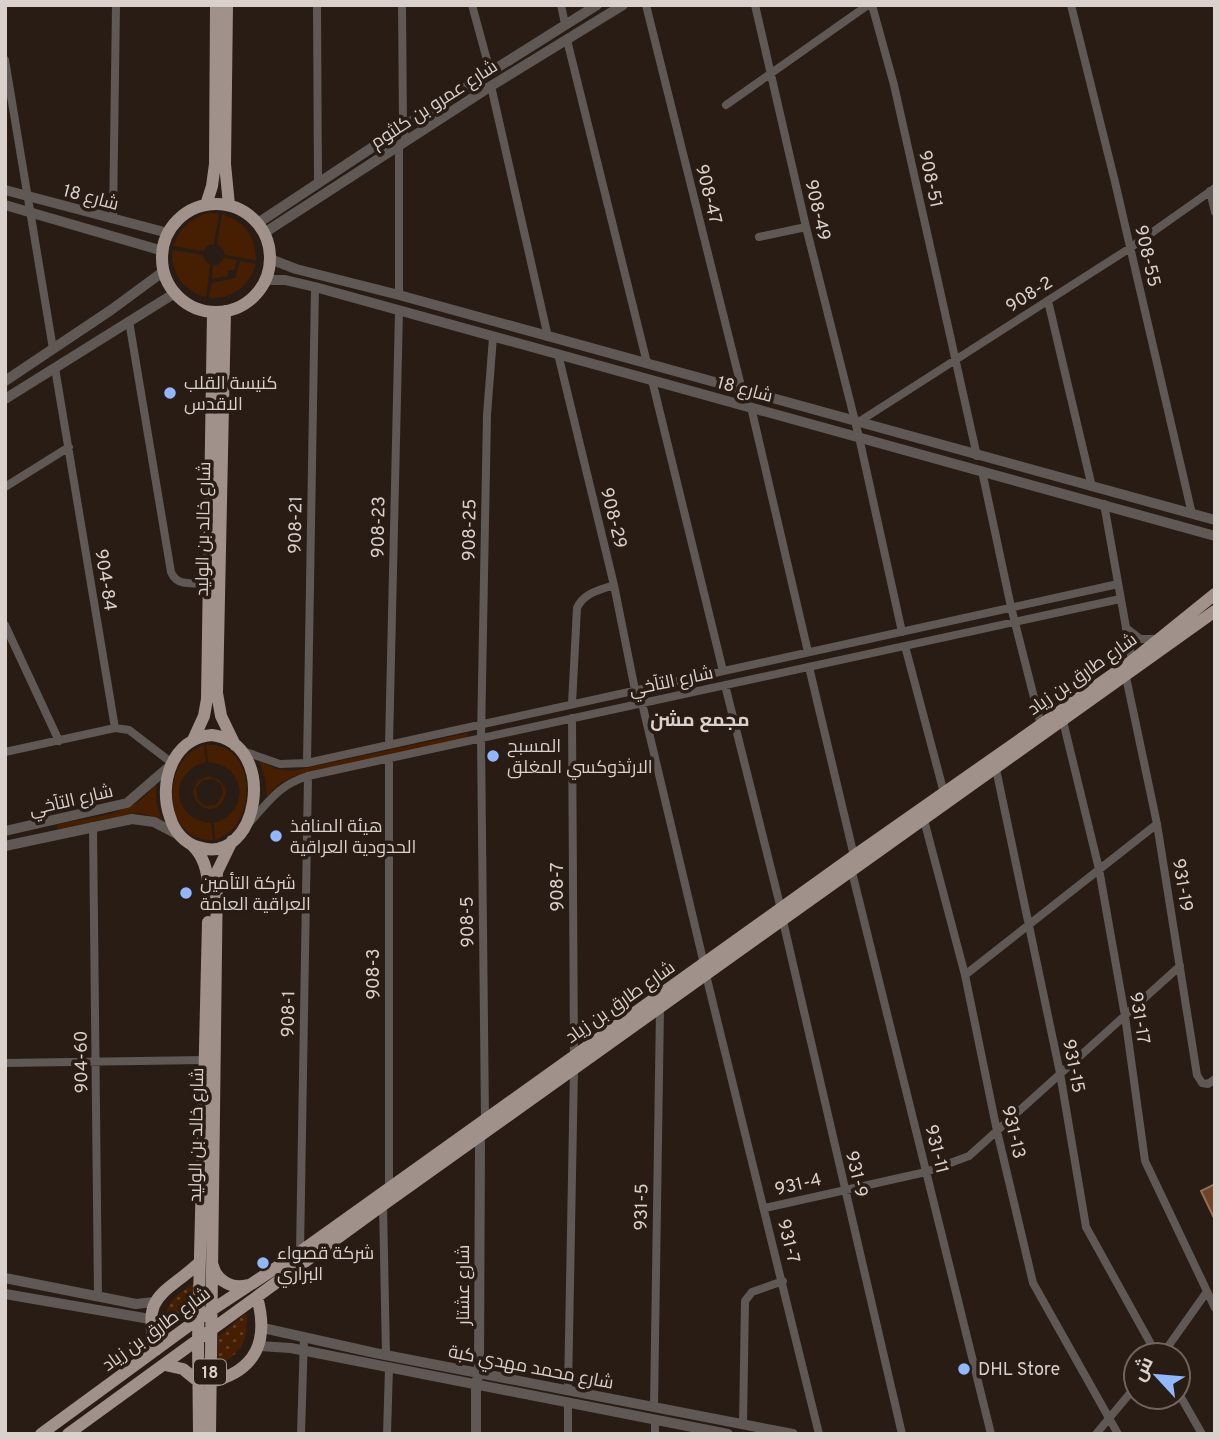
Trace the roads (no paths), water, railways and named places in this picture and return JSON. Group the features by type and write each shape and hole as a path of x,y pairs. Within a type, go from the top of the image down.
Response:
{"main road":[{"path":"206,205 215,164 216,5"},
{"path":"227,5 225,164 229,205"},
{"path":"206,205 229,205 245,212 261,228 270,259 265,280 258,292 247,302 219,311 199,309 186,303 175,293 164,271 163,251 168,233 178,220 191,210 206,205"},
{"name":"شارع خالد بن الوليد","path":"193,740 204,716 206,699 207,583 219,311"},
{"name":"شارع خالد بن الوليد","path":"219,311 217,693 221,716 238,747"},
{"name":"شارع طارق بن زياد","path":"41,1434 156,1350 257,1297 480,1136 574,1062 782,915 854,856 1213,604"},
{"name":"شارع طارق بن زياد","path":"782,915 852,872 1126,677 1213,604"},
{"path":"205,736 218,736 238,747 250,767 254,787 253,807 245,826 232,841 215,849 202,849 192,845 180,835 170,818 166,798 167,778 172,764 182,748 205,736"},
{"name":"شارع خالد بن الوليد","path":"210,1434 205,1382 204,1325 217,872 232,841"},
{"name":"شارع خالد بن الوليد","path":"192,845 201,857 209,884 205,1060 206,1263"},
{"name":"شارع طارق بن زياد","path":"68,1434 159,1368 204,1325 239,1298 249,1285 300,1252 485,1119 660,1008 705,970"},
{"path":"156,1350 150,1319 154,1302 164,1291 206,1263 225,1282 241,1287 249,1285"},
{"path":"159,1368 183,1369 205,1382 225,1379 239,1371 251,1360 259,1346 263,1328 257,1297"},
{"name":"شارع خالد بن الوليد","path":"199,1434 205,1382"}],"street":[{"path":"113,219 116,5"},
{"path":"317,5 318,184"},
{"path":"399,295 403,143 402,5"},
{"path":"472,5 490,71"},
{"path":"561,5 565,24"},
{"name":"شارع عمرو بن كلثوم","path":"261,228 318,184 403,127 597,5"},
{"name":"شارع عمرو بن كلثوم","path":"261,228 403,143 623,5"},
{"name":"908-47","path":"646,5 742,390"},
{"name":"908-49","path":"755,5 806,227 859,437 902,632"},
{"path":"726,105 870,5"},
{"name":"908-51","path":"870,5 894,85 977,456"},
{"name":"908-55","path":"1070,5 1192,514"},
{"path":"567,40 651,365 652,380 723,671"},
{"path":"5,60 53,349"},
{"path":"491,86 548,337"},
{"path":"1212,189 1215,212"},
{"name":"908-2","path":"855,422 1130,248 1212,189"},
{"name":"شارع 18","path":"5,190 168,233"},
{"name":"شارع 18","path":"5,205 163,251"},
{"path":"758,237 806,227"},
{"name":"شارع 18","path":"270,259 296,269 1215,520"},
{"path":"5,381 164,271"},
{"name":"شارع 18","path":"265,280 285,279 316,287 1215,536"},
{"name":"908-21","path":"307,763 316,287"},
{"path":"5,399 175,293"},
{"path":"1048,301 1092,486"},
{"name":"908-23","path":"389,745 399,311"},
{"path":"129,321 171,572 174,579 180,583 207,583"},
{"path":"491,336 493,322"},
{"name":"908-25","path":"481,724 491,336"},
{"name":"908-29","path":"558,355 614,585 635,690"},
{"name":"904-84","path":"55,368 115,728"},
{"path":"15,375 24,387"},
{"path":"751,407 808,652"},
{"path":"5,487 69,447"},
{"path":"982,471 1011,607 1041,725"},
{"path":"1104,504 1132,661"},
{"path":"1167,522 1170,508"},
{"name":"شارع التآخي","path":"238,747 280,764 307,763 1118,584"},
{"path":"572,704 580,600 614,585"},
{"name":"شارع التآخي","path":"245,826 281,789 292,781 309,776 1121,598"},
{"path":"5,625 59,741"},
{"path":"1126,627 1136,637 1144,640 1164,637"},
{"path":"905,646 944,793"},
{"path":"764,662 767,676"},
{"path":"809,667 854,856"},
{"name":"931-19","path":"1126,677 1157,824 1196,1075 1202,1083 1208,1084 1215,1079"},
{"name":"931-9","path":"725,685 782,915 902,1434"},
{"name":"931-7","path":"642,703 819,1434"},
{"name":"908-7","path":"568,1390 574,1062 572,719"},
{"name":"931-17","path":"1063,721 1099,869 1125,1016 1145,1161 1215,1308"},
{"name":"908-5","path":"481,724 485,1119"},
{"path":"5,752 115,728 128,730 172,764"},
{"name":"908-3","path":"388,759 389,1188"},
{"name":"شارع التآخي","path":"5,831 127,803 172,764"},
{"name":"931-15","path":"996,769 1060,1073 1086,1227 1151,1341"},
{"name":"908-1","path":"300,1252 309,776"},
{"name":"شارع التآخي","path":"5,846 93,826 143,819 180,835"},
{"name":"931-13","path":"924,820 965,975 997,1130 1033,1283 1118,1434"},
{"path":"37,824 40,838"},
{"path":"965,975 1157,824"},
{"name":"904-60","path":"93,826 98,1297"},
{"name":"931-11","path":"852,872 990,1434"},
{"name":"931-4","path":"765,1208 926,1172 969,1156 1180,966"},
{"name":"931-5","path":"654,1407 660,1008"},
{"path":"5,1063 205,1060"},
{"name":"شارع عشتار","path":"476,1434 476,1384 479,1373 480,1136"},
{"path":"383,1205 386,1355"},
{"path":"5,1278 136,1304 154,1302"},
{"path":"743,1424 745,1301 752,1292 783,1281"},
{"path":"1170,1341 1206,1293"},
{"path":"5,1294 150,1319"},
{"name":"شارع محمد مهدي كبة","path":"263,1328 375,1353 793,1434"},
{"path":"301,1434 304,1337"},
{"name":"شارع محمد مهدي كبة","path":"259,1346 303,1351 727,1434"},
{"path":"373,1365 375,1353"},
{"path":"387,1434 389,1368"},
{"path":"600,1409 601,1397"},
{"path":"568,1403 568,1434"},
{"path":"1096,1434 1122,1404"},
{"path":"1189,1411 1202,1434"},
{"path":"655,1420 655,1434"}],"place":[{"name":"كنيسة القلب الاقدس","path":"170,393"},
{"name":"المسبح الارثذوكسي المغلق","path":"493,756"},
{"name":"هيئة المنافذ الحدودية العراقية","path":"276,836"},
{"name":"شركة التأمين العراقية العامة","path":"186,893"},
{"name":"شركة قصواء البراري","path":"263,1263"},
{"name":"DHL Store","path":"964,1369"}],"district":[{"name":"مجمع مشن","path":"700,719"}]}
